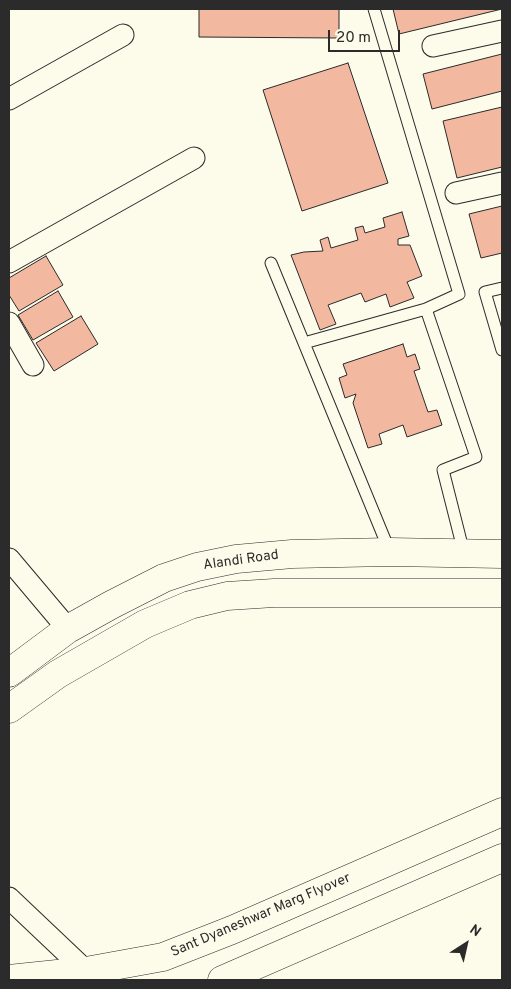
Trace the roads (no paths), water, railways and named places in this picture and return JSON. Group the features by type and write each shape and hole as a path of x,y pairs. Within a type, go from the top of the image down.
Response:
{"main road":[{"name":"Alandi Road","path":"9,673 68,629 164,578 197,566 236,559 292,554 390,552 502,554"},
{"path":"9,709 58,674 145,624 190,605 218,598 274,593 502,593"},
{"name":"Sant Dyaneshwar Marg Flyover","path":"9,979 86,971 163,957 232,930 502,812"},
{"path":"222,980 502,858"}],"street":[{"path":"432,46 502,31"},
{"path":"9,99 123,36"},
{"path":"9,262 194,158"},
{"path":"456,193 502,182"},
{"path":"9,323 33,365"},
{"path":"9,559 68,629"},
{"path":"9,898 86,971"}],"lane":[{"path":"304,343 426,309 459,294 374,9"},
{"path":"271,263 390,552"},
{"path":"502,288 485,292 502,350"},
{"path":"426,309 476,457 443,470 464,553"}]}
